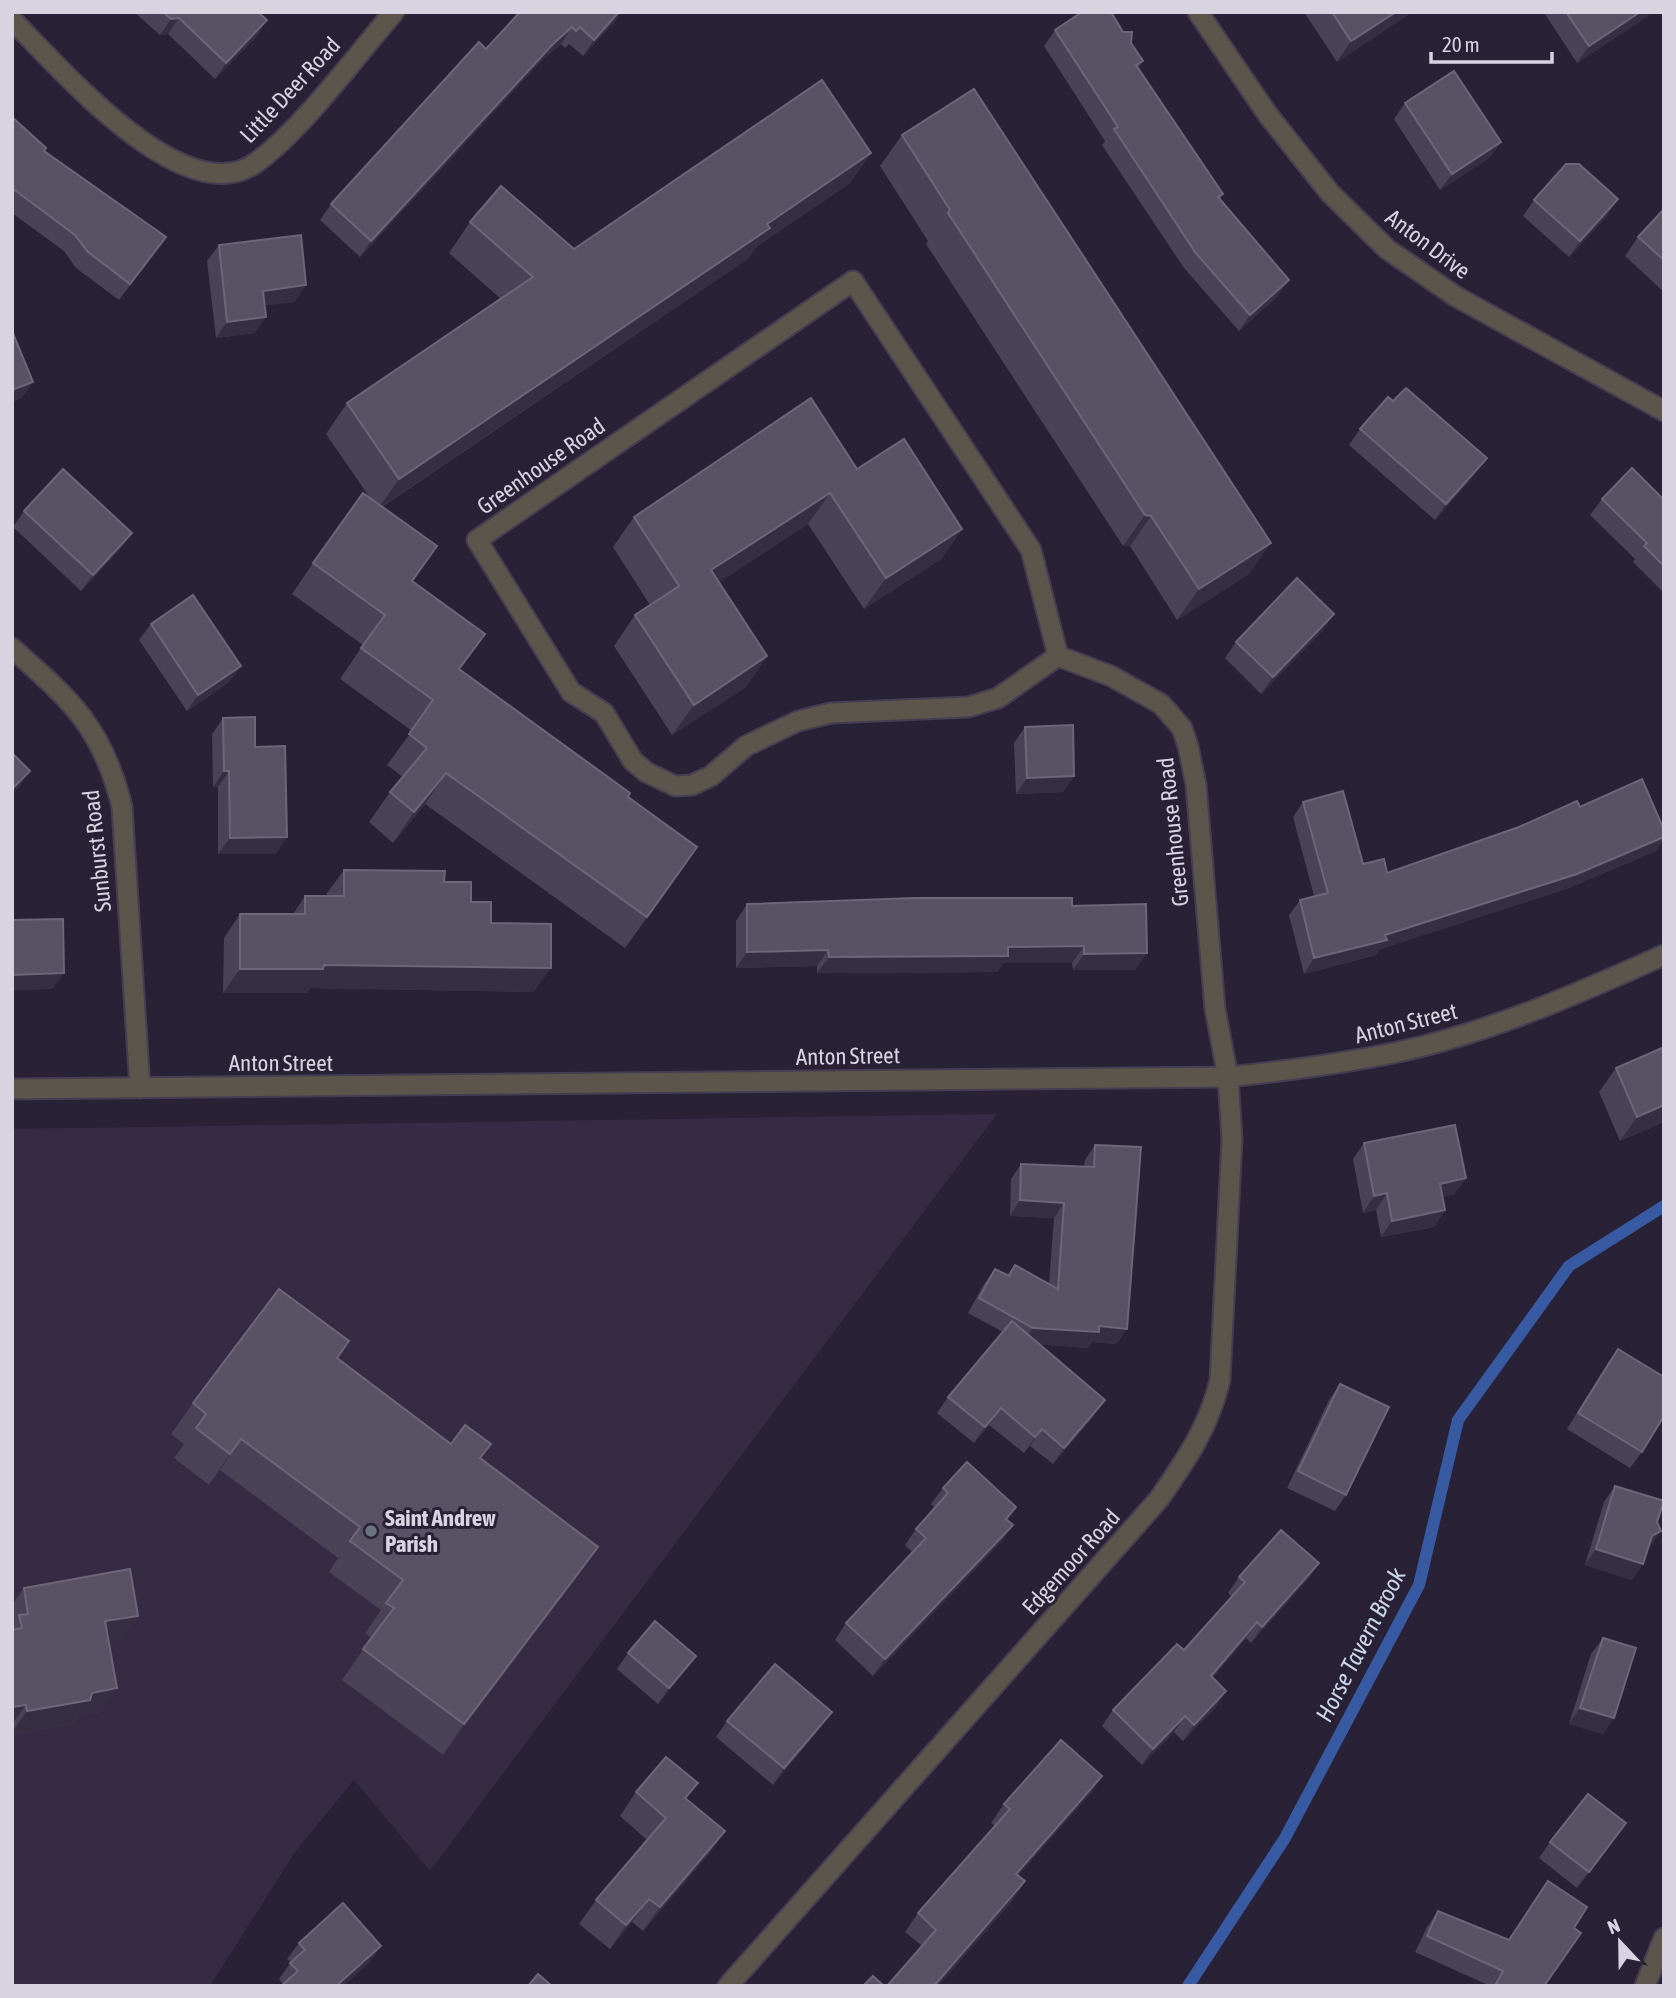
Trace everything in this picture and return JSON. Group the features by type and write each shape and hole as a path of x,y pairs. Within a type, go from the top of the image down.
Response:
{"street":[{"name":"Little Deer Road","path":"12,20 121,126 158,152 181,164 220,175 255,164 289,133 394,12"},
{"name":"Anton Drive","path":"1198,12 1268,115 1330,193 1387,249 1455,296 1664,411"},
{"name":"Greenhouse Road","path":"853,281 1031,550 1058,656 998,698 968,707 831,713 798,721 746,746 711,776 692,785 675,786 646,772 633,761 604,713 571,692 477,540 853,281"},
{"name":"Sunburst Road","path":"12,648 76,707 94,732 113,769 122,807 139,1088"},
{"name":"Greenhouse Road","path":"1058,656 1111,676 1161,704 1182,729 1196,785 1215,1009 1228,1077"},
{"name":"Anton Street","path":"12,1089 1228,1077 1320,1067 1399,1052 1466,1034 1561,1001 1664,955"},
{"name":"Edgemoor Road","path":"728,1986 1159,1499 1200,1441 1214,1407 1220,1380 1232,1139 1228,1077"},
{"path":"1645,1986 1664,1938"}],"shaded area":[{"path":"997,1114 430,1871 354,1780 295,1852 210,1986 12,1986 12,1129"}],"building":[{"path":"163,12 258,12 267,20 226,63 179,18 171,19"},
{"path":"520,12 619,12 594,40 580,27 576,31 572,27 553,44 371,241 331,204 479,42 486,49"},
{"path":"1082,12 1111,12 1123,32 1132,32 1131,43 1143,61 1136,65 1223,194 1218,197 1289,280 1250,315 1195,252 1114,129 1118,127 1055,30"},
{"path":"1332,12 1396,12 1351,41"},
{"path":"1566,12 1640,12 1589,46"},
{"path":"1454,71 1501,142 1452,174 1405,103"},
{"path":"822,80 871,153 767,224 770,228 399,479 347,403 533,277 470,222 501,186 574,249"},
{"path":"974,89 1271,543 1199,589 1151,516 1145,515 948,213 950,210 902,135"},
{"path":"12,117 46,148 44,151 166,237 130,284 88,252 75,235 12,188"},
{"path":"1566,164 1579,164 1618,199 1580,241 1534,200"},
{"path":"1664,209 1664,260 1638,237"},
{"path":"301,235 306,285 263,291 266,317 227,322 219,245"},
{"path":"12,331 33,382 12,390"},
{"path":"1406,388 1487,458 1446,504 1360,429 1388,397 1393,401"},
{"path":"811,398 857,469 904,439 962,529 886,578 830,493 711,570 767,656 694,705 635,615 679,586 634,517"},
{"path":"1632,468 1664,500 1664,566 1644,546 1647,543 1602,499"},
{"path":"63,469 132,533 93,575 24,511"},
{"path":"363,493 437,546 412,581 485,634 459,669 630,793 628,797 697,847 647,917 446,773 414,812 390,792 427,748 409,734 433,700 361,648 385,615 313,563"},
{"path":"1297,578 1334,614 1273,677 1236,642"},
{"path":"193,595 241,666 198,695 151,624"},
{"path":"255,717 255,747 285,746 287,837 230,838 229,771 224,771 223,718"},
{"path":"1073,725 1074,776 1027,778 1025,727"},
{"path":"12,753 30,771 12,789"},
{"path":"1642,779 1664,830 1664,837 1577,874 1385,935 1387,940 1314,958 1300,900 1328,893 1303,802 1343,791 1363,864 1384,859 1387,873 1519,827 1577,801 1580,807"},
{"path":"344,870 445,871 444,882 471,882 471,902 491,902 491,923 551,924 551,968 324,965 323,969 240,969 240,914 305,914 305,896 344,896"},
{"path":"915,898 1072,898 1072,906 1146,904 1147,953 1084,954 1084,946 1008,947 1008,956 829,957 828,950 747,952 747,904"},
{"path":"63,919 64,973 12,975 12,920"},
{"path":"1664,1047 1664,1105 1637,1117 1616,1068"},
{"path":"1455,1125 1466,1178 1440,1184 1445,1210 1392,1221 1387,1193 1374,1196 1364,1143"},
{"path":"1095,1145 1141,1147 1127,1329 1099,1326 1099,1332 1033,1328 979,1298 995,1269 1009,1276 1015,1265 1058,1289 1064,1203 1020,1200 1021,1164 1094,1167"},
{"name":"Saint Andrew Parish","path":"279,1289 349,1341 337,1358 451,1444 465,1425 491,1444 480,1458 598,1547 464,1724 363,1649 394,1608 386,1603 403,1580 350,1541 360,1527 241,1439 230,1454 196,1428 206,1414 193,1403"},
{"path":"1012,1321 1105,1400 1064,1448 1042,1429 1035,1437 1001,1408 985,1427 948,1397"},
{"path":"1618,1349 1664,1377 1664,1416 1642,1452 1578,1413"},
{"path":"1340,1384 1389,1407 1346,1495 1298,1471"},
{"path":"967,1462 1016,1507 1006,1519 1013,1525 885,1659 846,1623 926,1538 916,1529 948,1493 943,1488"},
{"path":"1615,1486 1664,1501 1657,1522 1661,1531 1652,1536 1643,1564 1596,1549"},
{"path":"1281,1530 1319,1563 1262,1627 1257,1622 1211,1676 1226,1691 1194,1725 1185,1716 1153,1749 1113,1710 1177,1644 1184,1650 1245,1582 1239,1577"},
{"path":"130,1569 138,1616 105,1621 117,1688 92,1693 90,1700 27,1711 26,1705 12,1707 12,1630 22,1628 19,1615 28,1614 24,1588"},
{"path":"655,1621 696,1656 669,1688 628,1653"},
{"path":"1603,1638 1636,1648 1614,1718 1580,1708"},
{"path":"775,1664 832,1712 784,1768 727,1721"},
{"path":"1061,1740 1102,1776 1016,1874 1025,1881 934,1986 887,1986 936,1930 918,1913 1010,1809 1004,1804"},
{"path":"666,1757 698,1783 685,1798 725,1831 660,1907 649,1899 626,1925 596,1900 666,1818 636,1792"},
{"path":"1588,1794 1626,1823 1589,1872 1550,1842"},
{"path":"1548,1881 1587,1907 1574,1928 1581,1933 1544,1986 1495,1986 1503,1971 1427,1936 1438,1911 1509,1940"},
{"path":"343,1903 381,1946 336,1986 281,1986 298,1971 290,1963 305,1950 299,1943"},
{"path":"538,1974 552,1986 528,1986"},
{"path":"873,1976 884,1986 863,1986"}],"waterway":[{"name":"Horse Tavern Brook","path":"1188,1986 1285,1838 1419,1585 1458,1420 1569,1266 1664,1206"}],"place":[{"name":"Saint Andrew Parish","path":"371,1531"}]}
